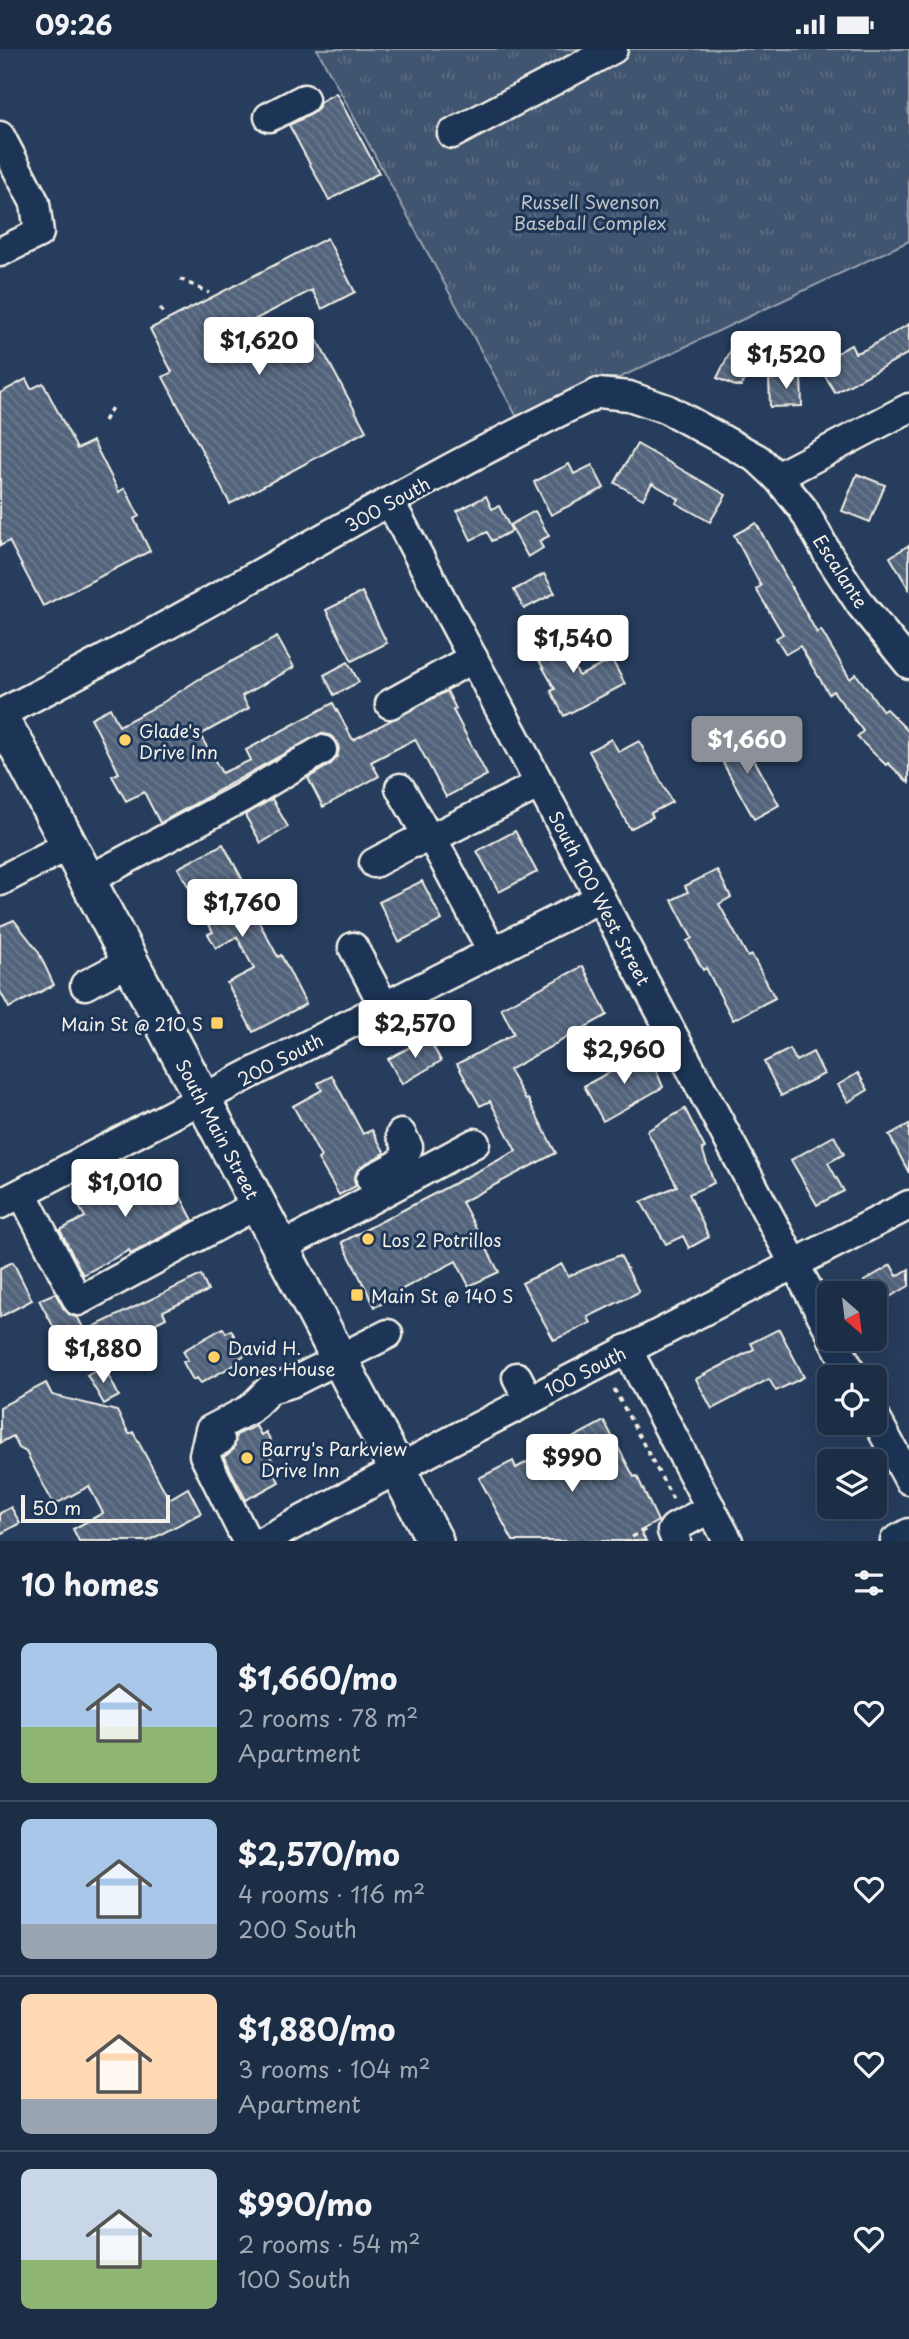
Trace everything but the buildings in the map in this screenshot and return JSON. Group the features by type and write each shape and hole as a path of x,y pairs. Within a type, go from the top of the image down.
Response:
{"main road":[{"name":"South Main Street","path":"0,716 435,1541"}],"street":[{"path":"452,134 613,49"},
{"path":"270,117 304,99"},
{"path":"0,136 35,203 39,233 0,252"},
{"name":"300 South","path":"0,716 229,593 390,502 598,393 629,396 667,409 745,450 777,477"},
{"path":"777,477 909,408"},
{"name":"Escalante","path":"777,477 803,509 829,556 862,605 909,664"},
{"name":"South 100 West Street","path":"390,502 817,1306"},
{"path":"390,703 473,658"},
{"path":"88,880 243,797 322,750"},
{"path":"374,863 540,785"},
{"path":"400,788 422,828 432,838 492,951"},
{"path":"0,881 69,845"},
{"name":"200 South","path":"11,1199 202,1098 600,898"},
{"path":"353,947 384,1006"},
{"path":"85,985 129,962"},
{"path":"271,1228 401,1163 408,1147 401,1134"},
{"path":"11,1199 78,1301 271,1228 475,1143"},
{"name":"100 South","path":"250,1536 299,1509 397,1470 523,1388 627,1349 909,1205"},
{"path":"225,1437 210,1430 250,1409 270,1389 340,1359 388,1333"},
{"path":"627,1349 728,1541"},
{"path":"250,1536 204,1455 225,1437 258,1418 285,1384"},
{"path":"885,1435 909,1480"},
{"path":"681,1532 710,1508"},
{"path":"895,1541 909,1533"}],"path":[{"path":"180,279 209,293"},
{"path":"160,308 163,314"},
{"path":"104,421 114,404"},
{"path":"614,1389 681,1532"}],"green space":[{"name":"Russell Swenson Baseball Complex","path":"317,49 909,49 909,241 619,378 603,378 518,419"}],"place":[{"name":"Glade's Drive Inn","path":"125,740"},
{"name":"Main St @ 210 S","path":"217,1023"},
{"name":"Los 2 Potrillos","path":"368,1239"},
{"name":"Main St @ 140 S","path":"357,1295"},
{"name":"David H. Jones House","path":"214,1357"},
{"name":"Barry's Parkview Drive Inn","path":"247,1458"}]}
